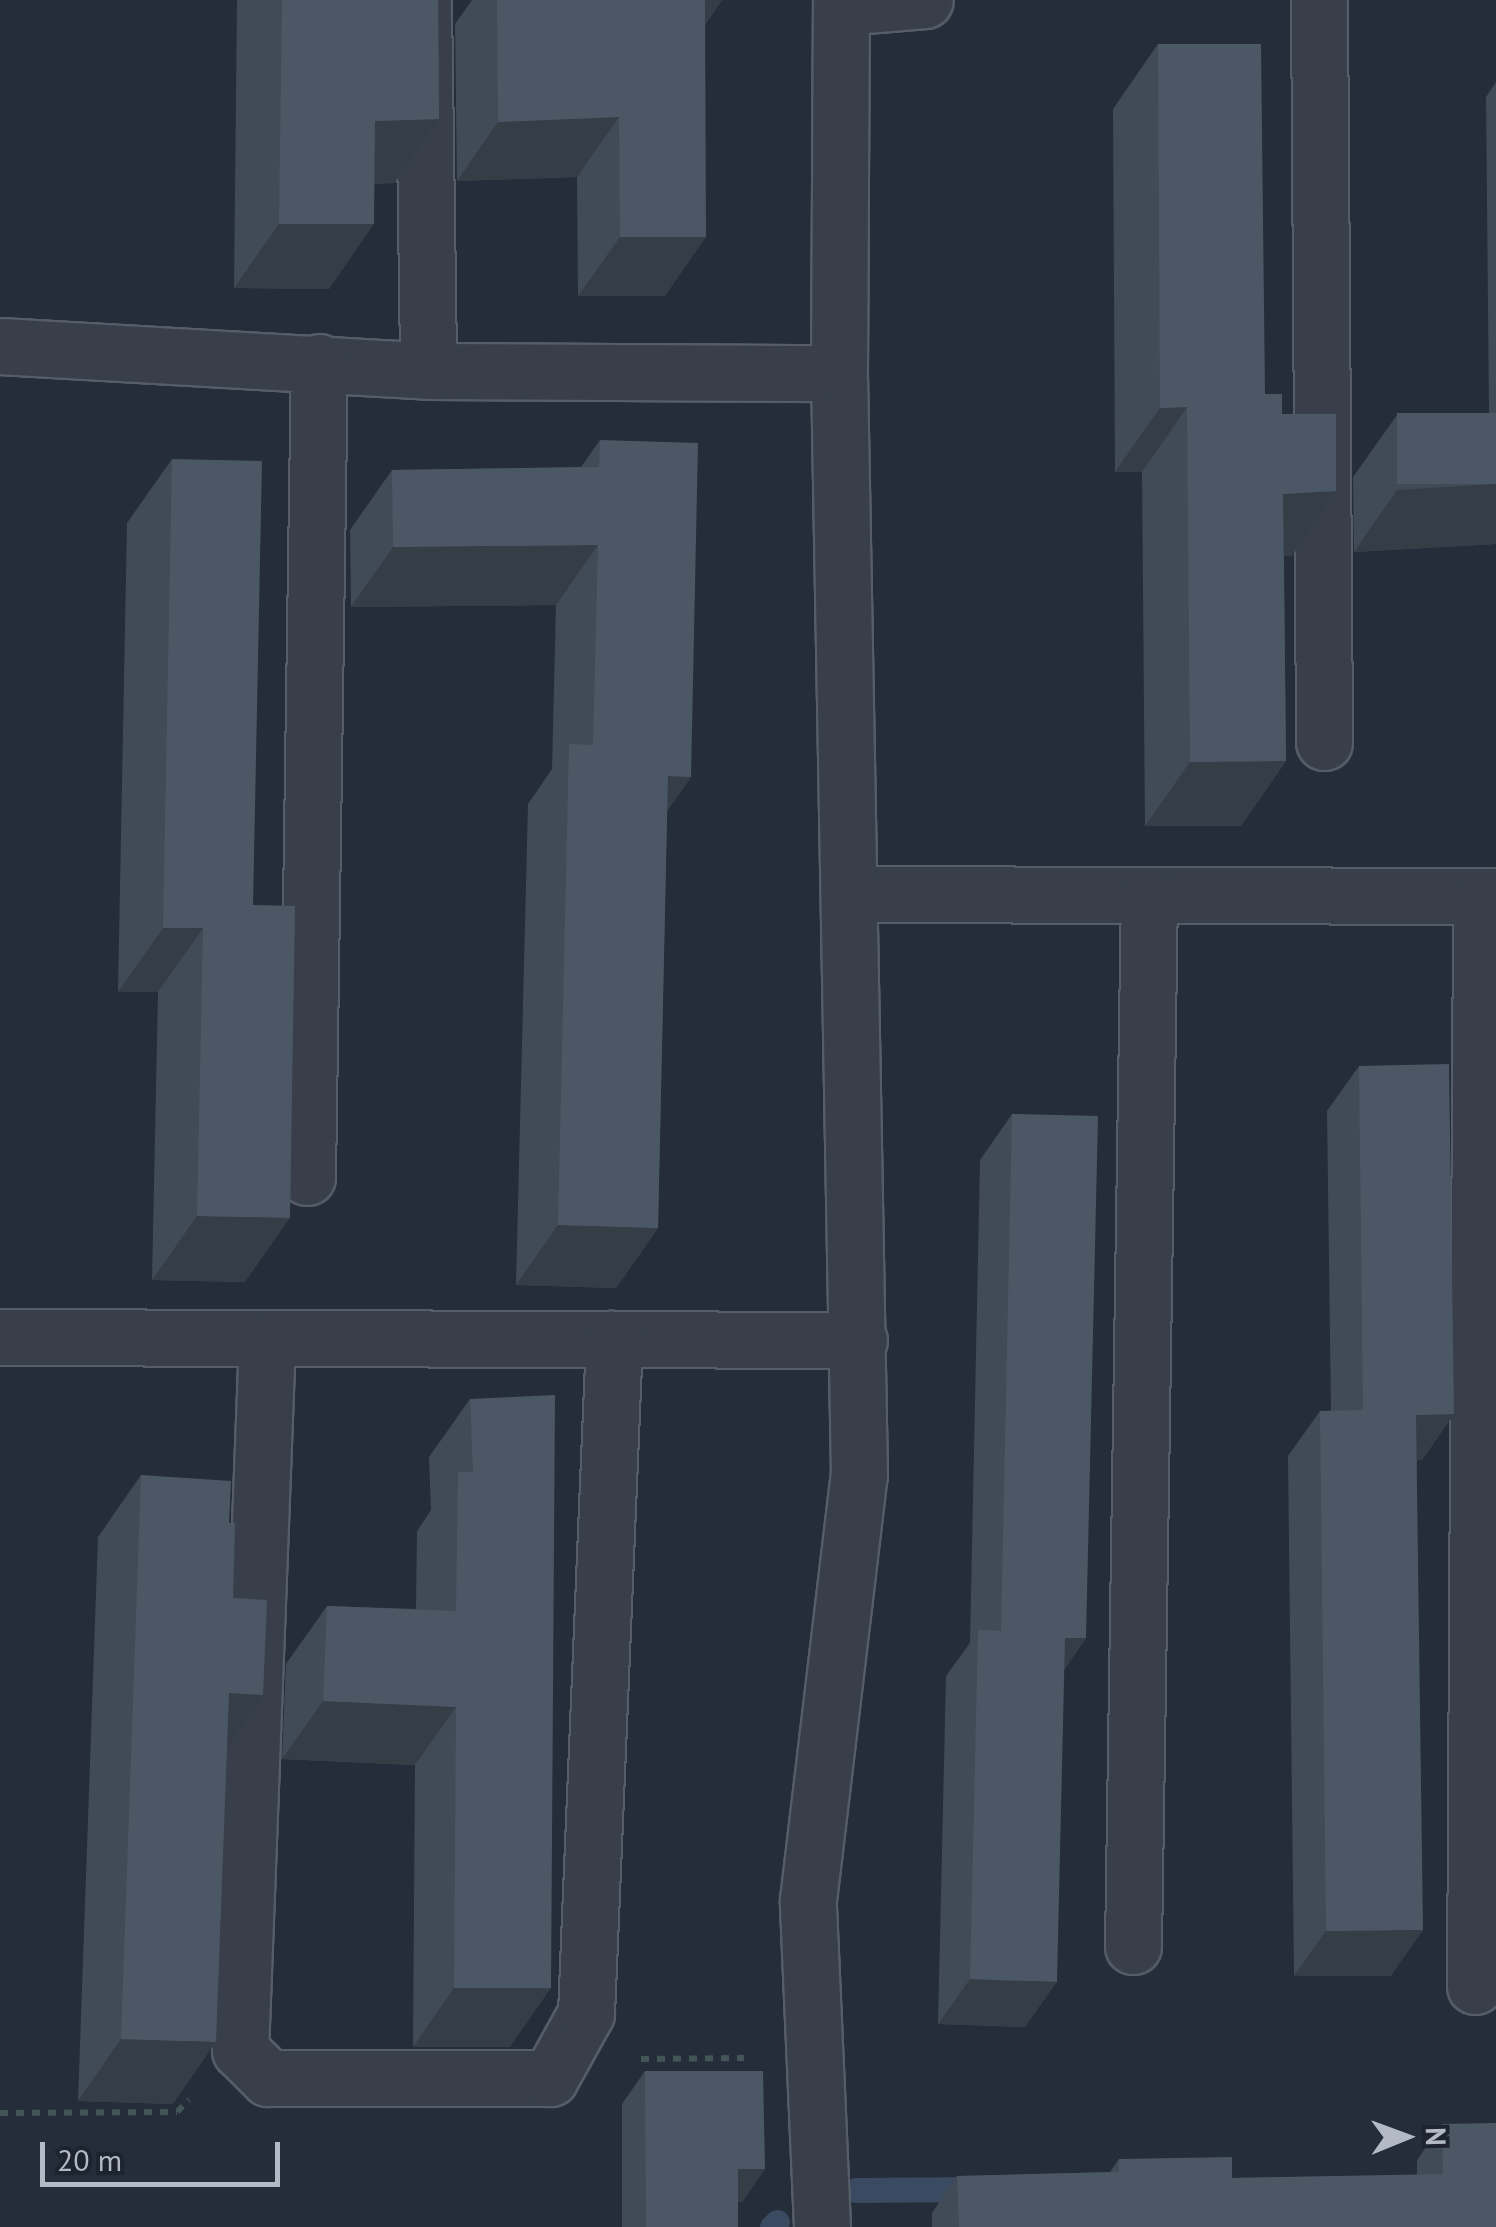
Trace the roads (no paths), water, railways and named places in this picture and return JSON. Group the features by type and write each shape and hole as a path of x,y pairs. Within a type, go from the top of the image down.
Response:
{"street":[{"path":"423,0 428,371"},
{"path":"822,2227 808,1900 859,1475 852,894 838,373 841,4 926,0"},
{"path":"1319,0 1324,742"},
{"path":"0,346 428,371 838,373"},
{"path":"307,1177 319,362"},
{"path":"852,894 1488,896 1475,1986"},
{"path":"1133,1946 1149,895"},
{"path":"0,1338 860,1340"},
{"path":"267,1338 240,2050 268,2078 550,2078 586,2013 614,1339"}],"waterway":[{"path":"856,2190 981,2189"},
{"path":"772,2227 777,2222"}]}
